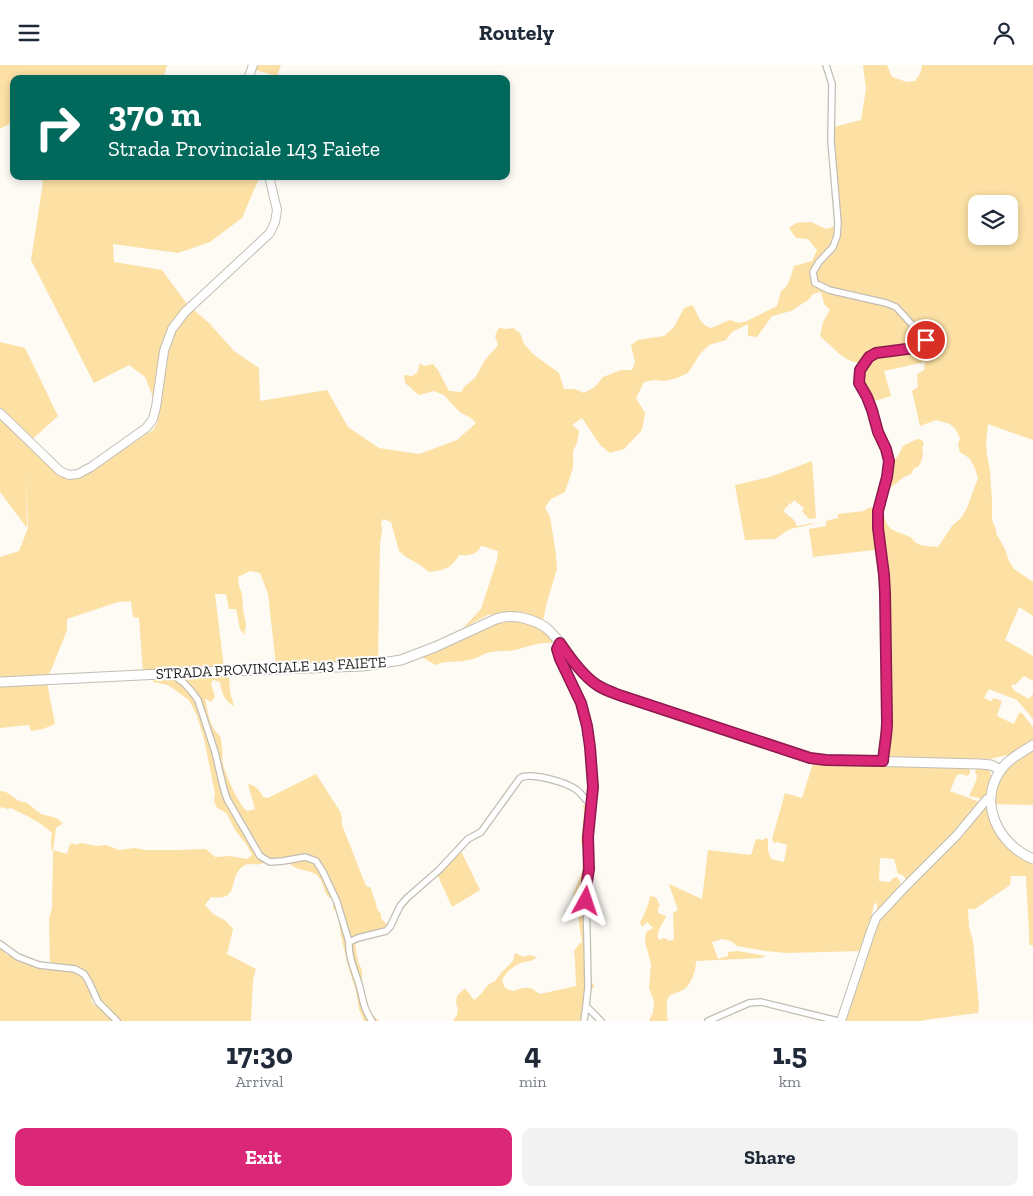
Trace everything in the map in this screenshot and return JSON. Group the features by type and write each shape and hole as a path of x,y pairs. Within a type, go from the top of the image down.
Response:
{"main road":[{"name":"STRADA PROVINCIALE 143 FAIETE","path":"0,683 201,672 360,666 401,660 435,647 496,619 510,616 524,618 544,626 587,677 598,687 810,758 826,760 980,763 1001,769"},
{"path":"1033,745 1011,759 1001,769 993,785 990,797 992,813 1000,833 1015,848 1033,859"}],"street":[{"path":"826,65 832,84 831,141 838,236 834,247 818,261 813,272 815,283 829,290 896,307 926,340 922,347 876,353 869,357 860,370 859,383 872,410 889,461 878,511 885,593 887,732 883,761"},
{"path":"0,413 60,471 69,475 78,474 91,467 146,428 153,419 164,351 172,329 185,312 270,233 276,222 277,210 270,180"},
{"path":"560,643 557,649 565,671 581,703 588,731 593,777 588,837 589,869 586,888 588,987 584,1021"},
{"path":"174,674 198,700 228,799 260,856 270,862 305,857 316,861 323,871 337,901 363,1005 372,1021"},
{"path":"349,943 358,938 386,931 390,927 400,906 407,898 439,870 468,839 481,832 520,778 532,776 553,780 572,787 591,804"},
{"path":"708,1021 749,1003 761,1002 840,1021 876,918 957,835 990,797"},
{"path":"0,943 18,957 39,965 75,969 84,974 98,1002 117,1021"},
{"path":"586,1006 601,1021"}],"shaded area":[{"path":"0,65 167,65 164,75 10,75 10,123 0,129"},
{"path":"257,65 281,65 277,75 255,70"},
{"path":"863,65 887,65 892,77 907,82 915,81 921,72 922,65 1033,65 1033,440 988,424 986,442 990,471 992,520 996,533 1014,569 1033,582 1033,616 1019,607 1005,640 1033,656 1033,681 1024,676 1015,685 1011,686 1015,691 1029,699 1033,694 1033,719 1017,700 989,689 984,698 991,701 994,698 1002,701 997,716 1014,724 1019,713 1022,713 1033,727 1033,739 1030,743 1012,754 990,759 886,757 891,729 888,583 886,582 883,549 813,557 809,529 826,526 826,521 838,518 838,514 864,511 868,508 876,507 875,512 883,512 887,524 892,529 912,538 920,545 938,547 967,508 978,478 969,458 960,452 958,445 960,438 950,424 936,420 920,426 912,391 918,387 917,374 924,370 925,362 884,371 891,396 871,402 863,383 862,372 864,367 875,355 924,348 928,341 927,335 915,325 915,331 919,336 918,341 913,344 874,352 863,363 850,361 839,354 820,336 823,322 830,310 824,304 821,292 813,294 808,300 791,311 772,316 757,337 748,336 748,324 732,332 726,340 709,345 700,354 688,373 665,381 654,380 644,382 636,398 645,413 642,430 624,449 610,453 600,445 582,418 572,425 579,431 577,443 573,451 573,468 565,492 551,499 545,507 550,517 557,569 543,621 526,613 507,612 488,615 463,628 481,609 497,560 498,551 481,546 472,554 459,555 447,568 429,572 399,551 391,522 383,519 380,543 378,660 369,662 276,665 268,594 260,573 250,571 238,577 246,625 244,635 240,629 236,609 229,609 226,594 215,594 224,668 143,672 139,618 133,617 131,601 118,602 67,619 67,630 47,677 0,680 0,557 19,551 28,528 26,475 27,528 0,492 0,342 25,348 58,416 26,445 28,444 68,478 82,477 153,430 158,421 153,397 145,377 129,365 94,383 31,260 43,182 41,180 258,180 242,218 210,242 178,253 113,244 114,262 162,270 187,304 210,324 234,351 259,368 260,401 327,390 348,427 379,448 419,454 457,440 476,423 461,413 444,395 434,391 419,395 405,383 404,375 412,376 417,373 420,363 424,366 433,364 449,391 461,392 475,378 485,360 498,345 495,336 499,328 513,328 520,333 524,344 533,354 559,373 564,389 575,389 584,393 595,387 603,377 621,370 632,370 635,362 631,345 638,340 664,336 674,327 684,308 692,305 701,321 711,328 730,320 739,323 747,321 777,306 781,291 788,284 794,266 812,261 817,250 808,239 796,238 789,228 796,223 811,222 826,229 840,225 834,127 861,120 866,89"},
{"path":"917,439 922,440 924,443 921,462 918,467 914,468 911,474 889,489 890,458 895,459 903,446"},
{"path":"812,461 816,518 809,519 802,511 804,508 794,500 783,511 794,520 797,526 813,524 790,529 775,539 745,540 735,485 770,477"},
{"path":"508,620 534,625 544,632 553,643 538,644 512,651 490,652 472,659 435,665 422,657 494,623"},
{"path":"229,675 230,692 234,706 224,695 220,682 213,680 211,684 215,697 211,702 205,698 211,724 220,736 225,772 243,807 247,811 255,809 248,784 257,788 263,797 268,798 316,774 341,813 342,825 366,886 371,888 381,918 388,926 386,929 353,938 357,943 355,945 358,962 362,970 365,1000 371,1014 379,1021 364,1021 359,1009 337,913 333,908 333,901 327,895 321,880 311,872 280,860 244,865 235,878 230,893 226,896 211,897 205,905 213,914 226,921 233,929 227,954 256,969 253,979 251,1021 120,1021 101,1002 78,968 50,962 49,919 52,908 53,850 67,854 72,843 75,845 81,843 97,846 106,845 119,850 135,848 145,850 206,849 215,857 230,856 247,859 252,855 227,814 217,808 214,801 215,793 204,739 197,716 189,700 168,685 153,682 154,679"},
{"path":"47,683 55,724 31,731 29,725 0,728 0,685"},
{"path":"1033,750 1033,805 993,804 995,788 1003,770"},
{"path":"813,763 969,767 970,772 968,776 957,775 950,791 980,802 955,834 906,881 904,876 898,874 894,859 880,858 879,881 890,882 893,878 897,877 900,881 900,889 879,911 877,903 874,904 862,951 787,953 737,946 731,941 722,939 712,942 718,959 728,956 728,952 738,951 766,956 761,958 696,961 691,981 683,990 672,994 667,1000 668,1021 649,1021 653,1012 654,1001 649,988 651,965 645,943 646,932 653,928 647,922 642,927 640,922 650,896 658,900 657,902 660,906 658,907 658,913 666,916 659,930 658,939 661,940 662,938 669,941 674,939 673,913 678,910 669,884 702,899 708,850 751,855 756,839 763,840 765,838 768,839 768,850 771,859 784,862 787,845 777,842 774,844 772,839 785,793 802,798"},
{"path":"976,767 989,769 991,777 983,799 969,796 976,781"},
{"path":"0,791 6,792 19,801 27,803 41,814 56,818 63,823 56,828 53,850 51,849 52,833 48,829 11,808 1,807 0,809"},
{"path":"986,804 992,825 1001,840 1014,852 1033,862 1033,946 1029,944 1026,876 1011,876 1010,885 975,909 968,909 969,927 973,941 978,1013 920,1021 845,1021 878,922 943,855"},
{"path":"583,805 595,807 588,891 590,981 594,988 590,989 587,1021 453,1021 458,1009 456,1003 457,996 465,988 474,1000 513,961 515,953 523,957 529,955 537,957 531,961 518,964 510,970 502,980 505,988 513,991 531,988 540,994 576,986 574,951 582,942 573,895 582,872 584,853 581,842"},
{"path":"461,851 480,890 452,907 437,874"},
{"path":"0,946 6,955 17,957 26,964 76,972 83,976 93,994 91,1000 94,1005 101,1008 114,1021 0,1021"}],"route":[{"path":"586,901 589,869 588,837 593,787 589,736 581,703 560,659 557,649 560,643 568,655 598,687 622,696 810,758 883,761 887,732 885,593 878,511 889,461 872,410 859,383 860,370 869,357 876,353 922,347 926,340"}]}
